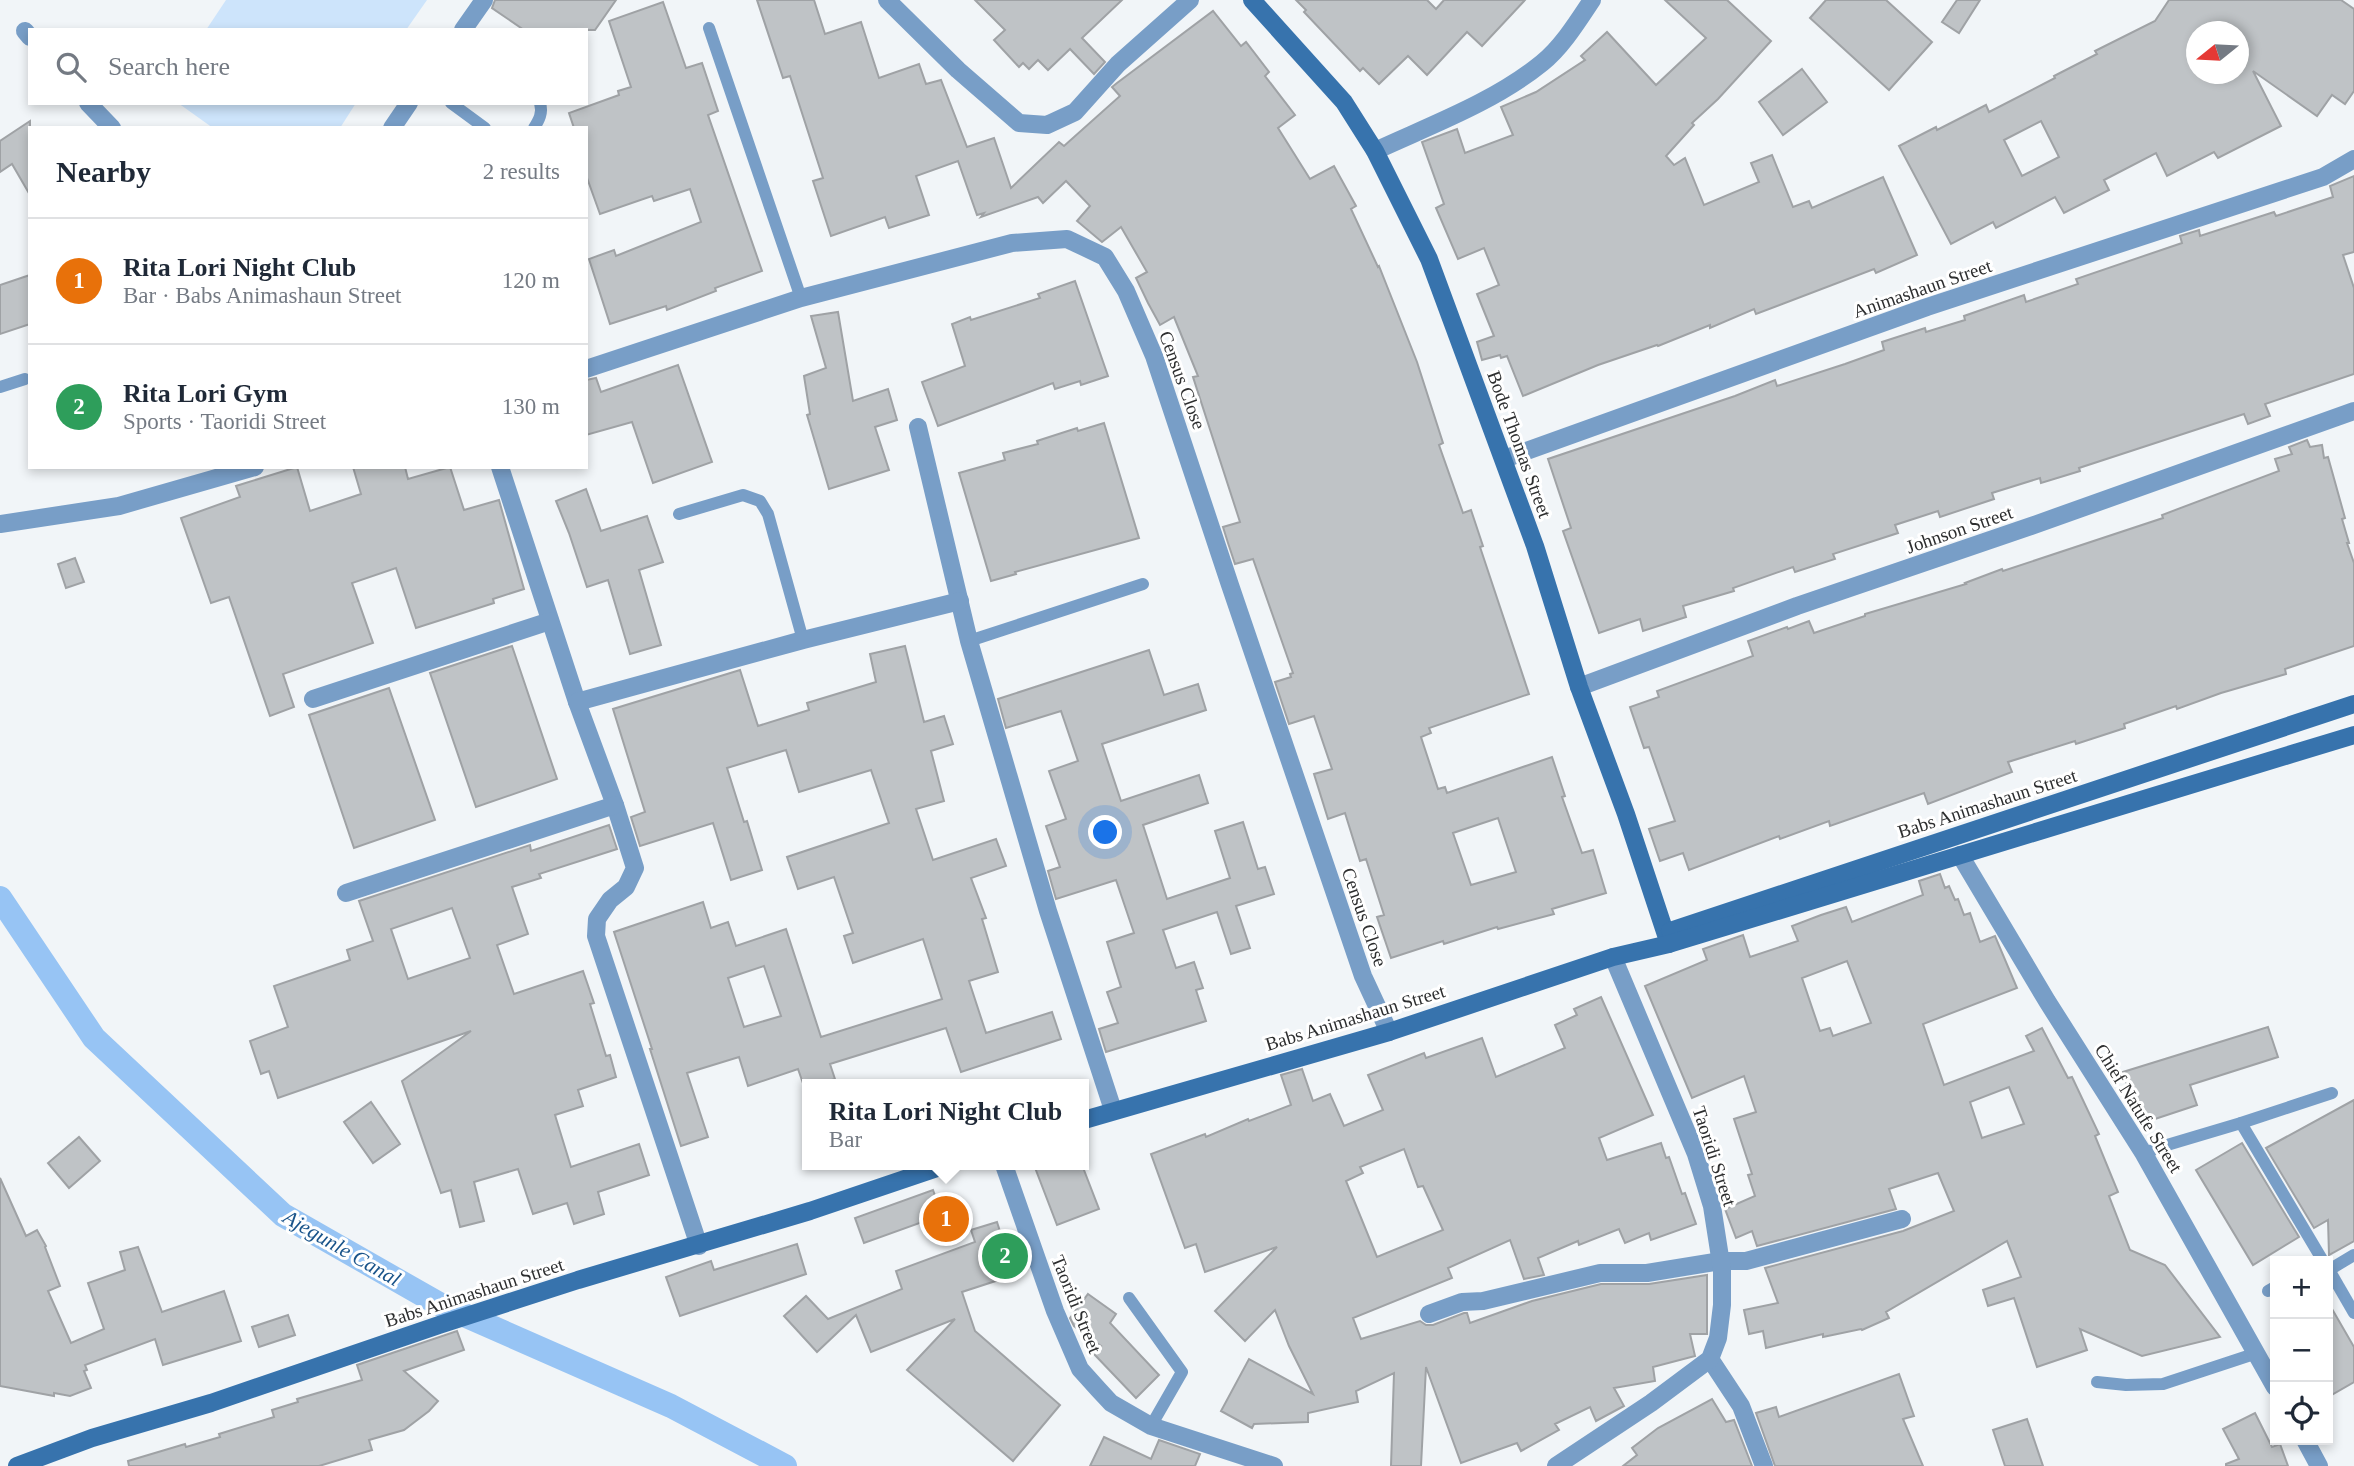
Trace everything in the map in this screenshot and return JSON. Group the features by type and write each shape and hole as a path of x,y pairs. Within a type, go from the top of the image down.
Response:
{"main road":[{"name":"Bode Thomas Street","path":"1252,0 1344,102 1375,151 1429,259 1535,546 1579,687 1668,938"},
{"name":"Babs Animashaun Street","path":"1089,1118 1390,1032 1637,951 1668,938 2354,704"},
{"name":"Babs Animashaun Street","path":"1668,938 1960,855 2354,735"},
{"name":"Babs Animashaun Street","path":"17,1466 92,1438 211,1403 400,1337 578,1280 699,1246 931,1170"}],"street":[{"path":"464,28 484,0"},
{"path":"887,0 958,70 1020,123 1047,125 1074,112 1118,64 1190,0"},
{"path":"1375,151 1517,81 1544,62 1592,0"},
{"path":"90,105 110,126"},
{"path":"392,126 408,105"},
{"name":"Animashaun Street","path":"1504,459 1927,307 2323,177 2354,159"},
{"name":"Census Close","path":"588,368 801,298 1012,243 1067,239 1105,257 1126,291 1154,356 1363,976 1390,1032"},
{"name":"Johnson Street","path":"1579,687 1797,606 2354,411"},
{"path":"918,427 970,641 1048,911 1113,1110"},
{"path":"2,521 119,506 248,469"},
{"path":"501,469 635,868 626,887 610,900 597,919 596,936 699,1246"},
{"path":"577,702 803,640 960,601"},
{"path":"313,699 550,621"},
{"path":"346,893 615,805"},
{"name":"Chief Natufe Street","path":"1960,855 2047,1001 2144,1154 2272,1382"},
{"name":"Taoridi Street","path":"1613,957 1696,1154 1712,1206 1721,1261 1722,1304 1718,1338 1710,1359"},
{"name":"Taoridi Street","path":"1006,1170 1055,1311 1080,1369 1111,1403 1151,1426 1275,1466"},
{"path":"1429,1314 1462,1302 1483,1301 1600,1273 1647,1273 1721,1261 1746,1261 1902,1219"},
{"path":"1556,1466 1608,1433 1710,1359 1741,1406 1764,1466"},
{"path":"2308,1445 2319,1466"}],"lane":[{"path":"709,28 801,298"},
{"path":"454,105 482,126"},
{"path":"535,126 540,119 541,105"},
{"path":"0,387 25,379"},
{"path":"680,514 743,495 760,501 768,514 803,640"},
{"path":"970,641 1143,584"},
{"path":"2144,1154 2332,1093"},
{"path":"2241,1123 2320,1256"},
{"path":"2333,1262 2354,1255"},
{"path":"2333,1278 2354,1313"},
{"path":"1129,1298 1182,1372 1151,1426"},
{"path":"2097,1382 2126,1385 2163,1384 2256,1353"}],"shaded area":[{"path":"226,0 427,0 407,28 207,28"},
{"path":"181,105 355,105 341,126 210,126"}],"building":[{"path":"495,0 616,0 595,30 521,28 492,8"},
{"path":"757,0 814,0 825,34 861,22 879,78 919,64 926,84 941,80 967,147 994,138 1011,188 1059,142 1064,146 1120,96 1112,87 1213,11 1241,46 1246,42 1269,72 1265,76 1295,115 1278,128 1310,179 1334,166 1356,206 1351,209 1379,266 1417,362 1443,443 1439,445 1463,513 1471,510 1483,546 1480,547 1529,694 1429,728 1431,733 1421,737 1438,789 1445,787 1447,793 1552,757 1565,796 1562,797 1582,853 1593,850 1606,893 1552,909 1554,914 1498,929 1497,927 1444,944 1443,941 1391,958 1377,917 1384,915 1366,859 1360,861 1345,813 1328,819 1314,774 1332,769 1314,716 1289,724 1275,682 1291,677 1290,674 1293,673 1253,559 1235,564 1228,543 1223,527 1240,522 1193,377 1198,376 1174,317 1160,325 1148,303 1136,278 1147,272 1121,227 1102,242 1077,221 1090,206 1066,181 1043,203 1038,197 981,217 984,213 977,215 958,161 916,176 929,215 889,228 885,217 831,236 813,181 823,178 790,76 783,78","holes":["1498,818 1516,872 1471,885 1453,833"]},
{"path":"975,0 1122,0 1082,38 1105,62 1094,74 1070,49 1048,70 1038,60 1029,69 1023,63 1019,67 994,40 1005,30"},
{"path":"1296,0 1427,0 1436,9 1444,0 1525,0 1482,46 1467,32 1427,75 1408,56 1379,84 1363,68 1360,71"},
{"path":"1665,0 1727,0 1771,41 1692,123 1694,125 1666,156 1674,165 1685,158 1704,205 1759,182 1751,163 1772,155 1793,207 1809,201 1812,208 1883,177 1917,255 1876,273 1874,269 1756,314 1754,309 1710,328 1710,325 1658,346 1598,365 1523,396 1507,356 1482,360 1477,342 1494,336 1477,294 1499,285 1484,248 1458,259 1436,208 1444,204 1422,142 1457,129 1465,153 1513,135 1501,107 1536,92 1585,60 1581,56 1607,32 1656,85 1706,38"},
{"path":"1826,0 1886,0 1932,42 1889,90 1810,18"},
{"path":"1957,0 1980,0 1959,33 1942,22"},
{"path":"2169,0 2341,0 2354,9 2354,91 2345,104 2332,95 2317,116 2253,71 2281,126 2218,158 2214,152 2167,176 2156,153 2104,180 2109,190 2064,213 2055,197 1996,228 1993,222 1951,244 1899,146 1986,105 1989,112 2097,54 2095,51 2155,21","holes":["2041,121 2059,157 2022,176 2004,140"]},
{"path":"663,2 686,68 702,63 718,111 708,115 762,271 715,288 716,291 667,310 666,306 610,324 589,259 614,250 616,256 701,222 690,189 654,201 652,196 600,214 588,181 588,126 573,126 569,113 619,95 618,91 631,87 609,21"},
{"path":"1802,69 1827,102 1783,135 1759,102"},
{"path":"30,121 28,192 12,164 0,172 0,141"},
{"path":"2354,176 2354,252 2343,255 2354,288 2354,374 2265,404 2270,416 2248,424 2244,414 2079,468 2080,471 2041,483 2040,478 1992,493 1994,499 1940,517 1938,511 1895,525 1898,533 1833,554 1835,559 1795,572 1793,567 1733,588 1734,591 1683,606 1686,617 1643,631 1640,619 1599,633 1563,531 1571,528 1548,459 1775,380 1777,386 1845,364 1884,350 1882,342 1925,328 1926,332 1965,320 1964,316 2024,295 2026,302 2078,284 2076,279 2182,243 2180,236 2199,230 2200,236 2274,212 2276,216 2333,197 2330,186"},
{"path":"28,276 28,325 0,334 0,285"},
{"path":"1075,281 1108,376 1081,385 1080,381 1055,389 1053,383 938,426 922,382 965,366 952,324 1040,298 1038,294"},
{"path":"838,312 853,401 888,389 897,420 875,427 889,470 829,489 807,415 810,414 804,376 826,368 811,316"},
{"path":"678,365 712,462 653,483 632,422 588,434 588,380 596,378 601,392"},
{"path":"1104,423 1139,538 991,581 959,473 1005,460 1003,453 1038,444 1037,441 1077,428 1078,431"},
{"path":"2307,440 2310,447 2322,445 2324,458 2328,457 2345,518 2342,519 2354,563 2354,646 2285,669 2286,674 2124,724 2125,728 2008,762 2012,772 1928,804 1924,793 1830,826 1829,821 1780,839 1779,836 1689,870 1683,853 1660,861 1649,829 1675,821 1649,747 1644,748 1630,707 1659,697 1657,691 1753,656 1748,641 1787,627 1788,629 1809,621 1814,633 2163,518 2162,515 2279,471 2275,459 2292,454 2289,447"},
{"path":"298,469 310,511 361,494 354,469 406,469 408,479 451,469 464,510 499,500 524,589 493,599 494,603 416,628 396,568 352,583 373,643 283,674 294,707 270,716 229,597 211,603 181,518 240,497 236,486"},
{"path":"586,489 601,531 647,516 663,562 639,570 661,645 630,654 608,580 587,587 556,501"},
{"path":"75,558 84,582 66,588 58,564"},
{"path":"512,646 557,779 476,807 430,673"},
{"path":"905,646 924,722 944,716 953,744 931,751 944,801 916,809 933,860 996,839 1006,866 971,878 986,918 982,919 998,972 969,981 986,1033 1052,1012 1061,1039 961,1072 946,1028 830,1064 835,1079 802,1080 798,1069 748,1086 739,1057 687,1073 708,1137 681,1146 614,932 703,902 711,928 728,922 736,946 786,929 821,1037 942,999 923,939 853,963 844,936 853,933 834,877 798,889 787,857 889,823 871,770 799,792 786,750 727,768 762,870 731,880 713,823 640,846 631,817 645,812 613,709 740,670 758,726 809,710 807,703 876,682 870,654","holes":["764,966 781,1016 744,1027 728,978"]},
{"path":"1149,650 1164,695 1198,684 1206,710 1102,744 1121,801 1199,775 1208,803 1143,825 1167,899 1230,878 1215,831 1243,822 1258,869 1265,867 1274,894 1236,906 1250,948 1231,954 1217,912 1163,930 1176,968 1194,962 1203,988 1196,990 1206,1021 1106,1052 1099,1029 1118,1023 1107,992 1121,987 1107,942 1134,933 1116,880 1056,899 1048,871 1060,867 1046,826 1066,819 1049,771 1078,761 1061,711 1006,728 998,699"},
{"path":"389,688 435,820 354,848 309,715"},
{"path":"609,825 617,849 539,874 541,878 512,887 528,934 497,945 514,994 583,971 594,1003 590,1004 606,1056 610,1055 616,1077 578,1090 583,1106 555,1115 571,1167 639,1144 649,1175 598,1192 604,1214 574,1224 567,1203 533,1214 518,1169 474,1182 484,1221 460,1227 451,1190 441,1193 402,1081 471,1031 278,1098 269,1071 261,1074 250,1041 288,1027 274,986 350,960 347,950 373,941 359,901 530,845 531,851","holes":["452,908 470,958 408,979 391,929"]},
{"path":"1940,874 1945,888 1949,886 1955,900 1958,899 1964,915 1970,913 1980,942 1995,936 2017,988 1923,1024 1944,1085 2034,1051 2026,1036 2042,1028 2068,1078 2072,1077 2099,1134 2095,1136 2118,1192 2109,1196 2130,1250 2165,1265 2220,1337 2142,1356 2080,1329 2087,1350 2037,1367 2014,1298 1988,1306 1983,1290 2021,1277 2007,1241 1886,1312 1889,1318 1862,1330 1823,1337 1823,1334 1766,1348 1763,1331 1749,1334 1744,1310 1778,1303 1765,1268 1903,1231 1954,1211 1938,1173 1889,1189 1896,1209 1757,1246 1752,1231 1736,1238 1725,1209 1755,1196 1748,1175 1752,1174 1734,1119 1756,1112 1744,1076 1692,1098 1645,986 1707,960 1703,949 1743,935 1750,957 1798,941 1792,926 1821,915 1846,907 1852,922 1923,895 1919,881","holes":["1847,961 1871,1023 1833,1036 1830,1028 1820,1031 1802,978","2009,1087 2024,1124 1982,1138 1970,1102"]},
{"path":"1601,997 1653,1115 1599,1138 1607,1160 1661,1143 1682,1194 1685,1193 1696,1224 1651,1240 1649,1233 1625,1243 1619,1229 1579,1245 1578,1241 1538,1258 1544,1275 1524,1279 1510,1240 1448,1268 1452,1278 1353,1318 1361,1339 1420,1321 1433,1325 1464,1313 1467,1313 1470,1323 1532,1301 1601,1284 1649,1284 1707,1275 1707,1334 1690,1334 1695,1356 1653,1367 1655,1381 1614,1388 1624,1406 1596,1421 1590,1407 1555,1424 1559,1430 1521,1451 1517,1443 1461,1463 1426,1367 1421,1466 1391,1466 1394,1373 1356,1391 1358,1402 1308,1413 1308,1422 1254,1424 1252,1428 1221,1411 1249,1359 1313,1394 1275,1310 1245,1341 1215,1311 1277,1247 1205,1272 1196,1244 1185,1248 1151,1154 1205,1134 1206,1137 1291,1105 1281,1075 1302,1069 1313,1101 1330,1094 1344,1126 1383,1110 1368,1075 1424,1053 1426,1058 1482,1038 1496,1077 1565,1048 1555,1025 1577,1015 1574,1009","holes":["1404,1149 1418,1187 1423,1186 1443,1230 1377,1257 1346,1181 1363,1173 1360,1167"]},
{"path":"2268,1027 2278,1057 2190,1085 2197,1105 2146,1122 2139,1101 2133,1103 2123,1072"},
{"path":"2354,1100 2354,1241 2329,1255 2328,1220 2314,1228 2266,1148"},
{"path":"371,1102 400,1144 373,1163 344,1122"},
{"path":"79,1137 100,1161 69,1188 48,1163"},
{"path":"2242,1143 2299,1237 2253,1265 2196,1170"},
{"path":"1036,1170 1084,1170 1099,1209 1057,1225"},
{"path":"0,1178 26,1236 37,1230 46,1246 60,1286 48,1291 71,1343 104,1329 88,1283 125,1270 120,1252 138,1247 162,1312 224,1291 241,1341 163,1365 155,1339 85,1365 87,1370 84,1371 91,1388 70,1396 54,1393 54,1396 0,1386"},
{"path":"933,1190 942,1215 864,1243 855,1218"},
{"path":"997,1222 1014,1275 962,1292 975,1331 1060,1405 1013,1461 907,1370 955,1319 871,1352 856,1315 817,1352 784,1316 806,1296 828,1319 902,1289 896,1271 975,1242 971,1230"},
{"path":"797,1244 806,1274 680,1316 666,1277 711,1261 714,1270"},
{"path":"1088,1294 1116,1314 1110,1323 1159,1375 1136,1398 1093,1353 1101,1346 1074,1326 1070,1318"},
{"path":"2333,1311 2354,1347 2354,1382 2333,1394"},
{"path":"288,1315 295,1335 259,1347 252,1327"},
{"path":"457,1331 464,1350 404,1371 438,1401 404,1430 369,1440 372,1450 319,1466 129,1466 128,1461 220,1437 219,1434 274,1417 272,1410 298,1402 297,1399 362,1380 357,1365"},
{"path":"1899,1374 1914,1416 1903,1419 1923,1466 1775,1466 1756,1413 1776,1407 1779,1417"},
{"path":"1712,1399 1726,1422 1734,1420 1752,1466 1623,1466 1637,1455 1632,1448 1658,1428"},
{"path":"2255,1413 2270,1445 2280,1445 2288,1466 2226,1466 2239,1459 2223,1429"},
{"path":"2027,1419 2043,1466 2005,1466 1993,1430"},
{"path":"1104,1437 1151,1459 1159,1440 1200,1454 1195,1466 1090,1466"}],"waterway":[{"name":"Ajegunle Canal","path":"0,898 94,1038 283,1215 439,1304 671,1406 785,1466"}],"place":[{"name":"Rita Lori Night Club","path":"946,1219"},
{"name":"Rita Lori Gym","path":"1005,1256"}]}
